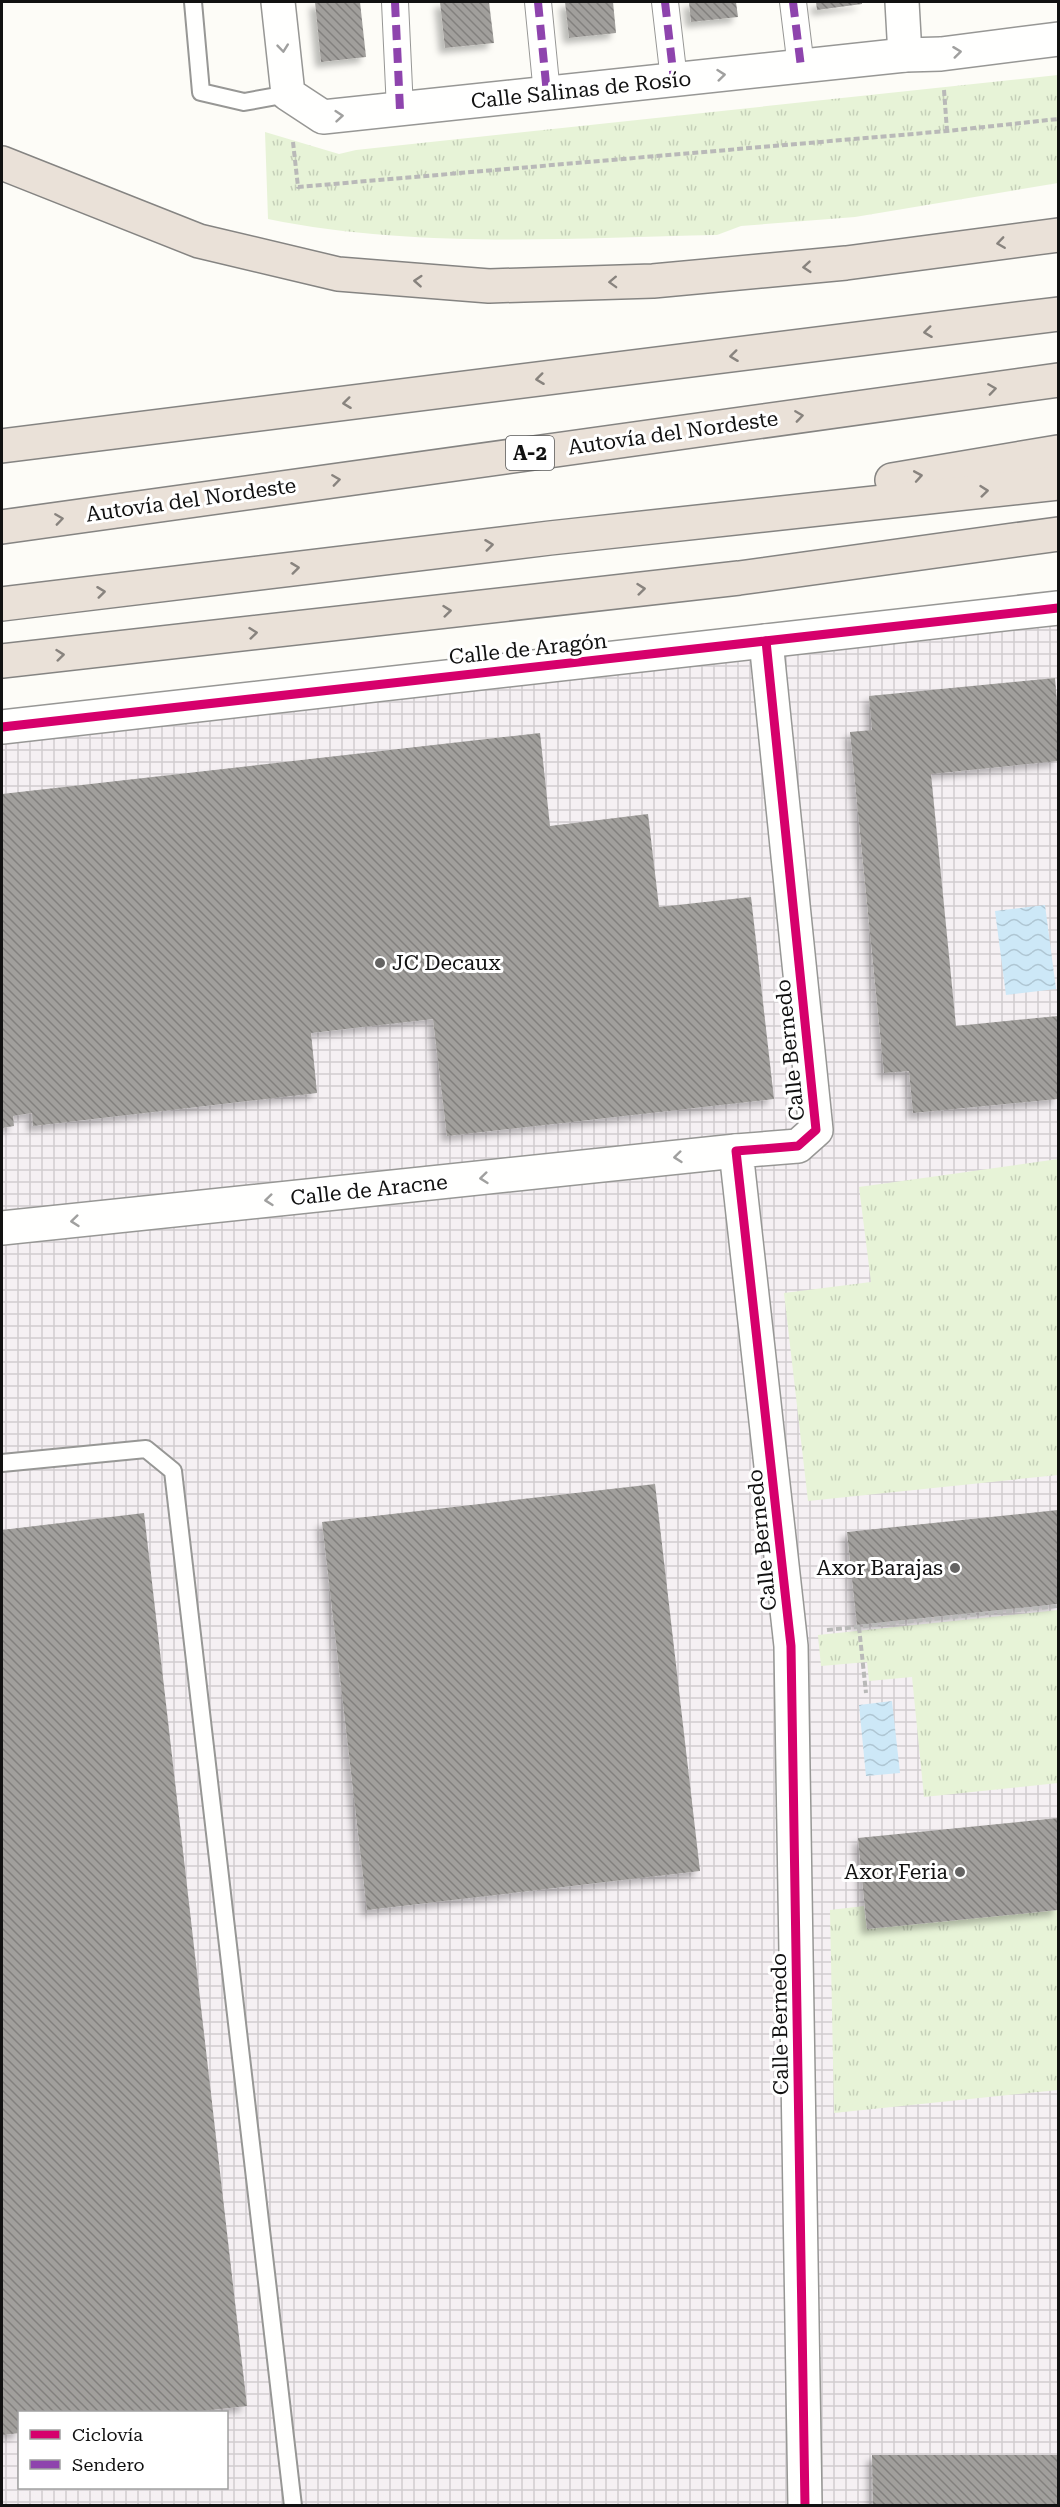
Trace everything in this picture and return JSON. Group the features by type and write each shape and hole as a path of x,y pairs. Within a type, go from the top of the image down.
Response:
{"highway":[{"path":"2,163 200,241 338,274 489,286 653,281 812,266 1059,235"},
{"path":"986,325 1059,302"},
{"path":"2,446 986,325 1059,314"},
{"name":"Autovía del Nordeste","path":"2,527 1059,380"},
{"path":"550,538 1059,452"},
{"path":"2,603 550,538 1059,483"},
{"path":"2,661 739,578 1059,534"}],"street":[{"path":"278,2 288,94"},
{"path":"395,2 400,110"},
{"path":"537,2 548,94"},
{"path":"665,2 674,80"},
{"path":"793,2 801,67"},
{"path":"902,2 905,56"},
{"name":"Calle Salinas de Rosío","path":"288,94 323,117 941,54 1059,39"},
{"name":"Calle de Aragón","path":"2,727 1059,608"},
{"name":"Calle Bernedo","path":"766,640 816,1130 798,1146 736,1151 791,1646 805,2505"},
{"name":"Calle de Aracne","path":"2,1228 736,1151"}],"lane":[{"path":"193,2 201,92 244,102 288,94"},
{"path":"2,1463 146,1449 173,1471 293,2505"}],"path":[{"path":"944,79 947,131"},
{"path":"288,94 298,187 947,131 1059,119"},
{"path":"827,1630 1059,1606"},
{"path":"859,1627 866,1693"}],"shaded area":[{"path":"1058,608 1058,2505 2,2505 2,727"}],"green space":[{"path":"1058,75 1058,183 855,217 741,226 717,235 548,239 435,238 379,235 268,219 265,132 339,154 356,150"},
{"path":"1058,1159 1058,1475 808,1501 784,1293 871,1282 859,1187"},
{"path":"1058,1610 1058,1783 924,1797 912,1677 869,1681 867,1662 821,1666 818,1635"},
{"path":"864,1906 867,1929 1058,1910 1058,2090 834,2113 830,1910"}],"water":[{"path":"1045,905 1056,989 1006,995 995,911"},
{"path":"892,1701 900,1773 866,1776 859,1705"}],"building":[{"path":"315,2 360,2 366,57 321,62"},
{"path":"440,2 489,2 494,43 445,48"},
{"path":"565,2 613,2 616,33 569,38"},
{"path":"689,2 736,2 738,17 691,22"},
{"path":"816,2 862,2 862,4 817,10"},
{"path":"1055,678 1058,761 931,774 956,1026 1058,1016 1058,1099 913,1113 909,1071 884,1073 850,732 872,730 869,696"},
{"name":"JC Decaux","path":"540,733 550,826 648,814 659,907 751,897 774,1099 447,1136 433,1019 311,1033 317,1093 33,1126 32,1113 13,1116 14,1126 2,1128 2,794"},
{"path":"655,1484 700,1871 367,1910 322,1522"},
{"name":"Axor Barajas","path":"1058,1510 1058,1604 857,1625 847,1532"},
{"path":"144,1513 247,2406 201,2411 18,2411 18,2433 2,2435 2,1530"},
{"name":"Axor Feria","path":"1058,1818 1058,1910 867,1929 858,1838"},
{"path":"872,2455 1058,2455 1058,2506 873,2506"}],"marked path":[{"path":"395,2 400,110"},
{"path":"538,2 547,94"},
{"path":"665,2 674,80"},
{"path":"793,2 801,67"}],"cycle path":[{"path":"2,727 1058,608"},
{"path":"766,641 816,1130 798,1146 736,1151 791,1646 805,2506"}],"place":[{"name":"JC Decaux","path":"380,963"},
{"name":"Axor Barajas","path":"955,1568"},
{"name":"Axor Feria","path":"960,1872"}]}
